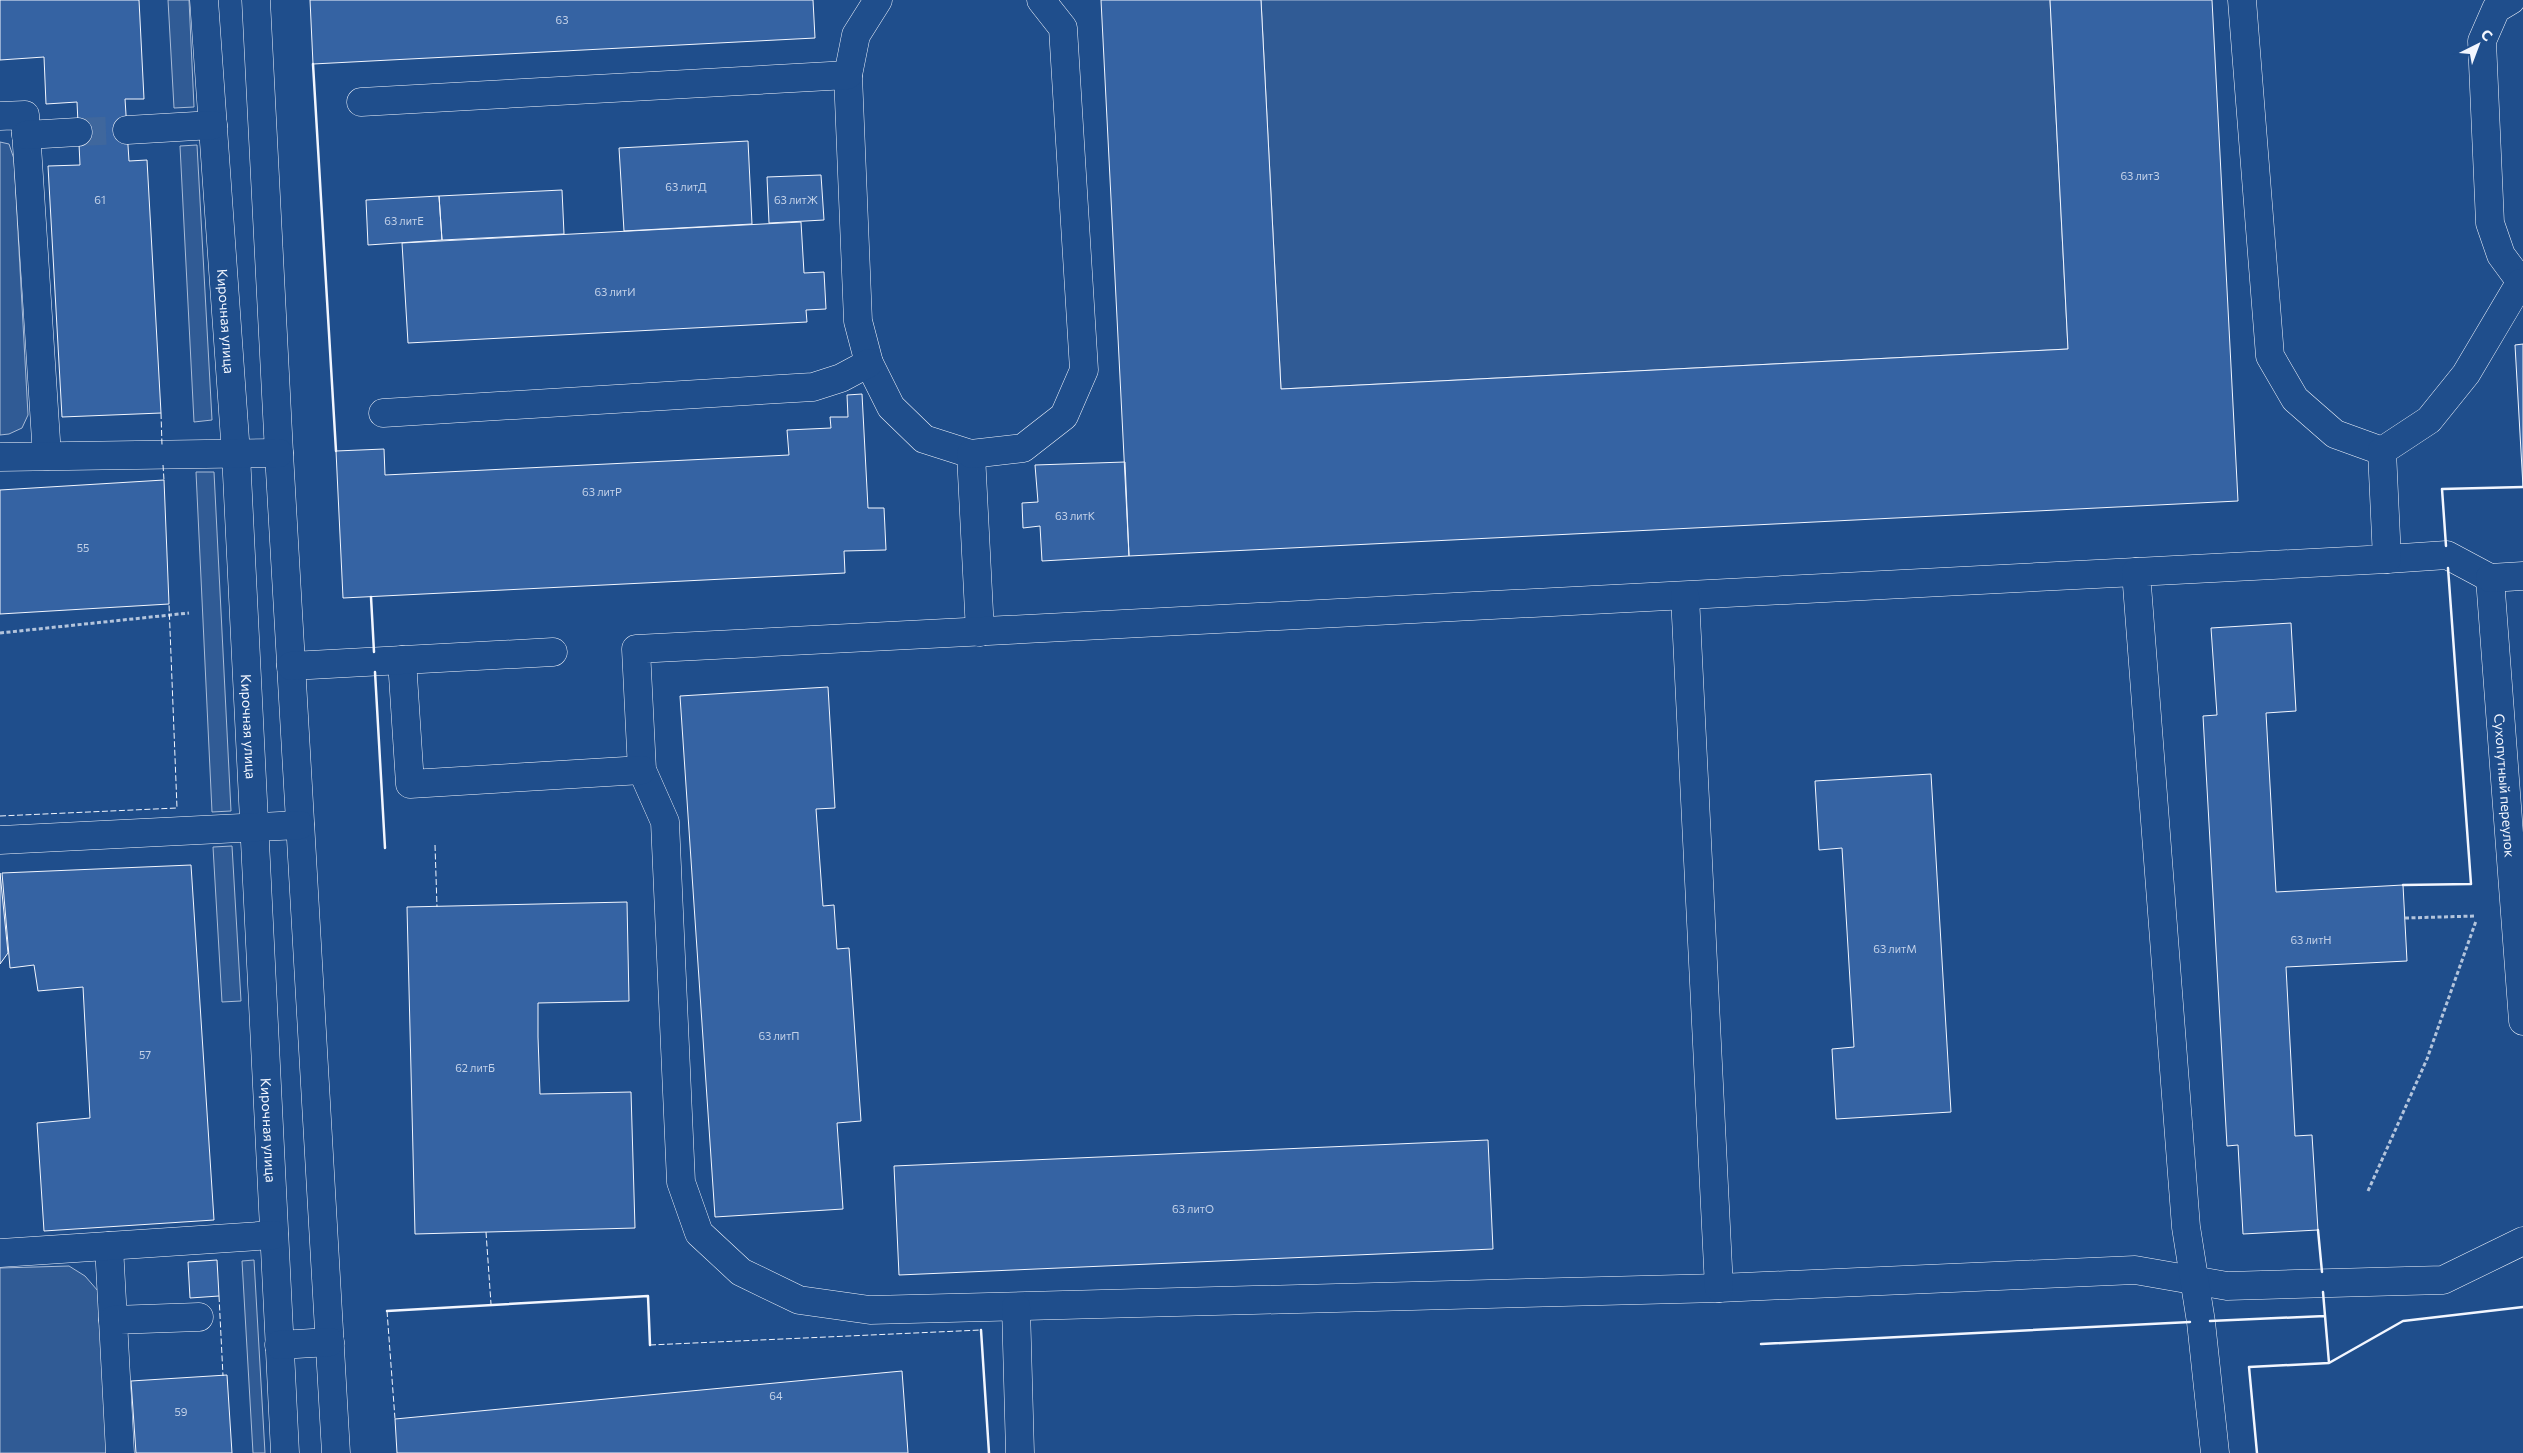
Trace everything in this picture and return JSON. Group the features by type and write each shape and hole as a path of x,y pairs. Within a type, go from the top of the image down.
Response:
{"street":[{"name":"Кирочная улица","path":"204,0 236,454 285,1453"},
{"path":"256,0 279,453 336,1453"},
{"path":"878,0 856,35 848,75 858,320 869,364 891,407 924,440 971,454 1022,448 1064,416 1084,370 1063,28 1041,0"},
{"path":"2242,0 2270,356 2295,399 2335,434 2382,451"},
{"path":"2382,451 2429,420 2466,374 2521,284 2501,255 2490,224 2482,41 2497,3"},
{"path":"361,102 848,75"},
{"path":"0,116 25,115 47,456"},
{"path":"127,130 213,125"},
{"path":"26,134 78,132"},
{"path":"383,413 813,387 841,378 869,364"},
{"path":"2382,451 2387,559"},
{"path":"0,456 279,453"},
{"path":"971,454 980,632"},
{"path":"2523,576 2490,578 2447,555 636,649 642,770 665,822 681,1182 699,1233 741,1272 799,1300 870,1310 1016,1307 1719,1288 2136,1270 2227,1286 2443,1280 2523,1241"},
{"path":"2136,572 2186,1228 2195,1280 2215,1453"},
{"name":"Сухопутный переулок","path":"2490,578 2523,1022"},
{"path":"1685,596 1719,1288"},
{"path":"291,666 553,652"},
{"path":"402,660 410,784 642,770"},
{"path":"0,840 300,825"},
{"path":"0,1253 274,1235"},
{"path":"109,1246 120,1453"},
{"path":"1016,1307 1020,1453"},
{"path":"113,1320 199,1317"},
{"path":"279,1345 330,1342"}],"path":[{"path":"0,633 189,613"},
{"path":"2368,1191 2426,1059 2478,916 2405,918"}],"shaded area":[{"path":"168,0 189,0 194,107 174,108"},
{"path":"1261,0 2050,0 2068,349 1281,389"},
{"path":"0,142 9,144 14,159 28,415 22,428 9,434 0,435"},
{"path":"197,145 212,420 194,422 180,146"},
{"path":"196,472 214,472 231,811 212,812"},
{"path":"232,846 241,1001 222,1002 213,847"},
{"path":"254,1260 265,1453 253,1453 242,1261"},
{"path":"69,1266 85,1276 98,1291 107,1453 0,1453 0,1268"}],"building":[{"path":"0,0 139,0 144,99 125,99 129,161 147,160 161,413 62,417 48,166 80,165 77,102 46,104 44,57 0,60"},
{"path":"310,0 813,0 815,38 313,64"},
{"path":"1101,0 1261,0 1281,389 2068,349 2050,0 2212,0 2238,501 1129,556"},
{"path":"748,141 752,224 624,231 619,148"},
{"path":"821,175 824,220 769,223 767,177"},
{"path":"562,190 564,234 442,240 439,196"},
{"path":"439,196 442,240 368,245 366,200"},
{"path":"801,222 804,273 824,272 826,309 806,310 807,322 408,343 402,243"},
{"path":"2523,344 2523,487 2515,345"},
{"path":"862,394 868,508 884,508 886,550 844,551 845,573 343,598 336,451 384,449 385,475 789,455 787,430 831,428 830,417 848,417 847,395"},
{"path":"1125,462 1129,556 1042,561 1040,526 1023,528 1022,503 1038,502 1035,465"},
{"path":"164,480 169,604 0,614 0,490"},
{"path":"2291,623 2296,711 2266,713 2276,892 2403,885 2407,961 2286,967 2295,1136 2312,1135 2318,1230 2243,1234 2238,1145 2227,1146 2203,716 2217,715 2211,628"},
{"path":"828,687 835,808 816,809 823,906 834,905 837,949 849,948 861,1121 837,1123 843,1209 715,1217 680,696"},
{"path":"1931,774 1951,1112 1836,1119 1832,1049 1854,1047 1842,848 1819,850 1815,781"},
{"path":"191,865 214,1220 44,1231 37,1123 90,1118 83,987 38,991 34,965 10,968 2,873"},
{"path":"0,873 8,953 0,964"},
{"path":"627,902 629,1001 538,1003 538,1037 540,1094 631,1092 635,1228 415,1234 407,907"},
{"path":"1488,1140 1493,1249 899,1275 894,1166"},
{"path":"217,1260 219,1296 190,1298 188,1262"},
{"path":"902,1371 908,1453 397,1453 395,1419"},
{"path":"227,1375 232,1453 136,1453 131,1381"}],"tunnel":[{"path":"78,132 127,130"}],"fence":[{"path":"161,413 162,445"},
{"path":"163,465 164,480"},
{"path":"0,816 177,808 169,604"},
{"path":"435,845 437,907"},
{"path":"486,1232 491,1304"},
{"path":"219,1296 223,1376"},
{"path":"387,1311 395,1419"},
{"path":"650,1345 981,1330"}],"wall":[{"path":"313,64 336,451"},
{"path":"2446,546 2442,489 2523,487"},
{"path":"2403,885 2471,884 2448,568"},
{"path":"371,597 374,652"},
{"path":"375,672 385,848"},
{"path":"2318,1230 2322,1272"},
{"path":"2323,1292 2329,1363"},
{"path":"387,1311 648,1296 650,1345"},
{"path":"2257,1453 2249,1367 2329,1363 2403,1321 2523,1307"},
{"path":"2210,1321 2325,1316"},
{"path":"1761,1344 2190,1322"},
{"path":"981,1330 989,1453"}]}
